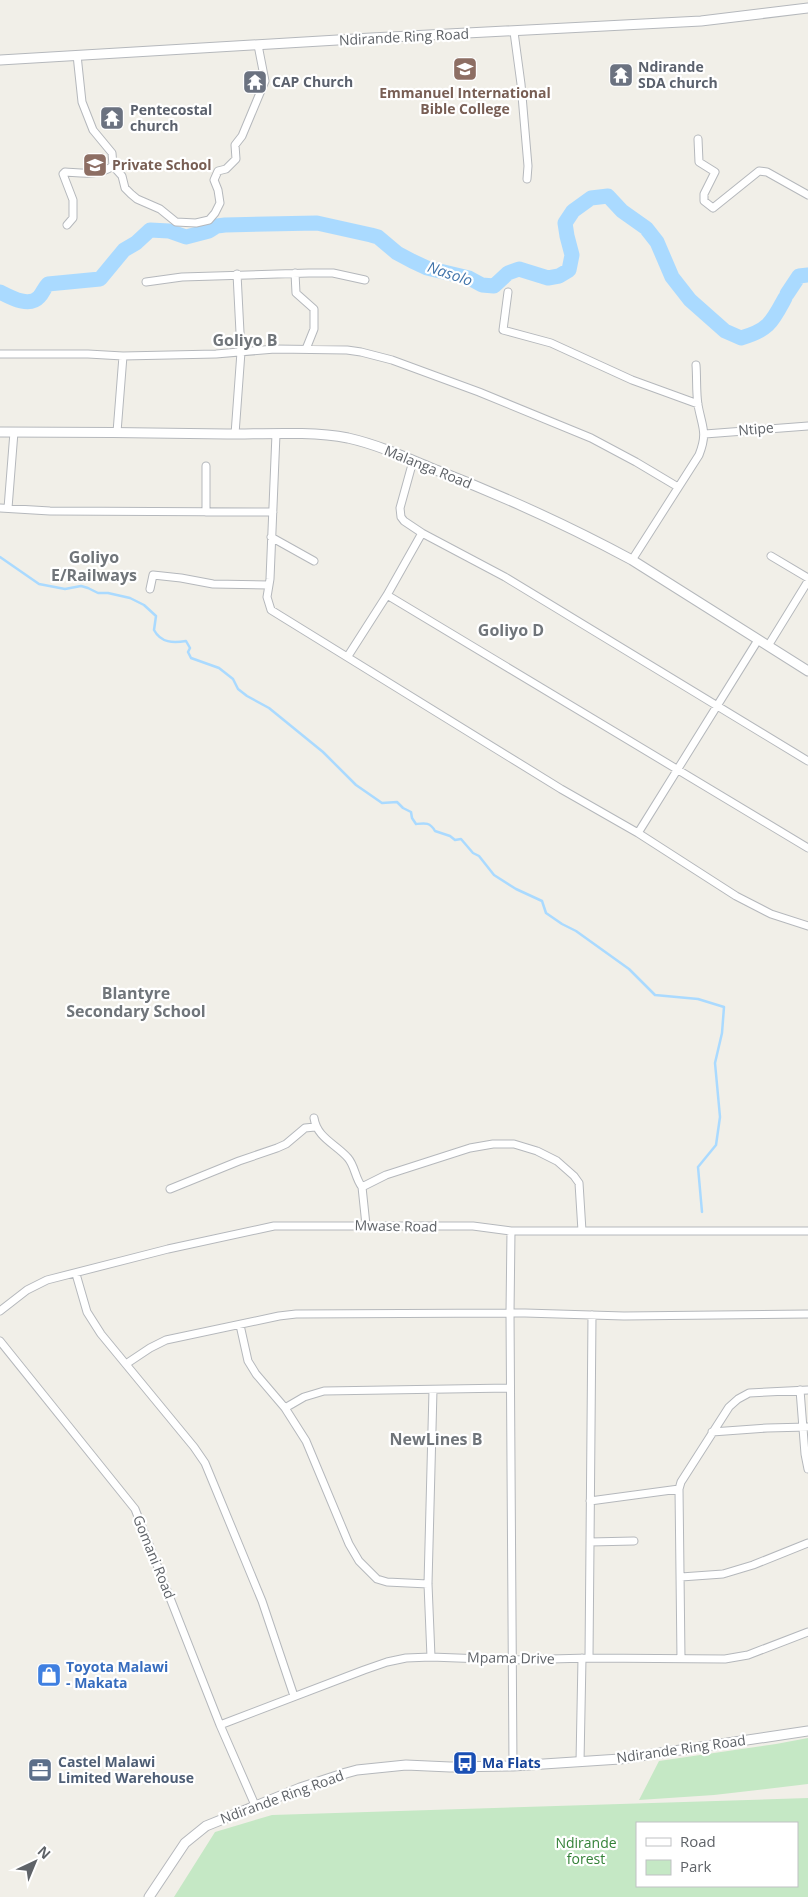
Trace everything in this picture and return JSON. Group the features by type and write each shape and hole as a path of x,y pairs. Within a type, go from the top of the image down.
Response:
{"street":[{"name":"Ndirande Ring Road","path":"0,60 700,21 808,8"},
{"path":"514,32 523,101 528,166 527,179"},
{"path":"77,55 82,102 93,130 112,153 114,166 122,176 125,188 137,199 160,209 176,222 196,223 209,220 220,203 214,180 218,171 226,169 236,159 235,145 242,136 265,81 258,45"},
{"path":"698,139 699,162 715,172 704,194 704,200 713,208 759,171 767,172 808,195"},
{"path":"67,225 73,218 72,200 63,174 65,172 89,174 105,171 114,166"},
{"path":"146,282 182,277 238,274 333,273 366,280"},
{"path":"235,434 241,352 238,274"},
{"path":"295,274 296,293 314,309 314,330 306,349"},
{"path":"508,292 503,330 551,343 632,380 698,404"},
{"path":"0,354 123,356 275,349 361,352 392,360 591,438 678,486"},
{"path":"117,432 123,356"},
{"path":"632,560 698,454 705,434 698,404 696,365"},
{"name":"Ntipe","path":"705,434 808,426"},
{"name":"Malanga Road","path":"0,432 276,434 346,438 369,444 556,520 632,560 808,671"},
{"path":"14,432 4,508 50,511 273,512"},
{"path":"276,434 267,598 271,610 561,789 638,833 736,896 771,914 808,926"},
{"path":"413,461 400,508 404,521 422,533 505,578 808,761"},
{"path":"206,466 206,512"},
{"path":"348,656 387,595 422,533"},
{"path":"271,537 314,561"},
{"path":"768,646 808,580 771,556"},
{"path":"150,589 153,576 181,578 214,584 268,585"},
{"path":"387,595 808,848"},
{"path":"638,833 758,640"},
{"path":"314,1118 316,1127 352,1164 357,1180 362,1186 366,1225"},
{"path":"170,1189 277,1148 286,1144 305,1128 316,1127"},
{"path":"362,1186 470,1148 493,1144 514,1144 537,1151 557,1161 574,1176 579,1183 582,1231"},
{"name":"Mwase Road","path":"0,1310 27,1290 47,1280 168,1249 274,1226 473,1226 511,1231 808,1231"},
{"path":"511,1231 510,1388 513,1766"},
{"path":"76,1274 87,1312 101,1334 205,1463 262,1601 294,1696"},
{"path":"126,1364 166,1340 278,1316 296,1314 808,1314"},
{"path":"580,1762 590,1542 592,1314"},
{"path":"240,1325 248,1360 256,1374 285,1408 306,1441 349,1544 359,1561 378,1579 387,1582 428,1584"},
{"name":"Gomani Road","path":"0,1341 135,1509 220,1725 255,1805"},
{"path":"285,1408 304,1397 324,1391 510,1388"},
{"path":"431,1656 428,1584 432,1390"},
{"path":"681,1658 678,1489 728,1407 745,1395 804,1390 808,1469"},
{"path":"712,1432 805,1427"},
{"path":"590,1501 678,1489"},
{"path":"590,1542 634,1541"},
{"path":"681,1577 723,1574 753,1565 808,1543"},
{"name":"Mpama Drive","path":"220,1725 387,1662 406,1658 431,1656 512,1660 737,1658 808,1632"},
{"name":"Ndirande Ring Road","path":"149,1897 185,1843 206,1826 317,1782 357,1770 406,1765 450,1767 513,1766 620,1759 808,1731"}],"green space":[{"path":"808,1738 808,1784 714,1795 639,1800 659,1761"},
{"name":"Ndirande forest","path":"808,1798 808,1897 174,1897 215,1832 272,1815"}],"waterway":[{"name":"Nasolo","path":"0,292 25,302 30,302 35,300 48,284 100,279 124,250 136,243 150,230 169,231 186,237 225,225 317,223 371,235 378,237 397,253 427,268 469,278 482,285 494,286 508,273 519,269 548,278 559,276 569,270 572,255 565,223 573,211 591,198 608,196 622,211 646,228 657,242 672,277 690,300 725,331 741,338 758,332 773,319 785,298"},
{"name":"Nasolo","path":"787,294 799,276 808,275"},
{"path":"0,557 39,584 65,589 81,586 98,593 108,593 130,598 144,605 156,616 154,630 160,637 172,642 186,641 190,648 188,652 191,658 219,668 233,679 238,689 269,708 323,752 356,785 382,803 397,802 411,812 416,824 427,824 435,831 450,836 455,840 461,839 473,853 479,856 494,875 516,889 542,901 546,913 576,931 629,969 655,995 698,999 724,1007 722,1033 715,1063 720,1117 716,1145 698,1167 702,1212"}],"place":[{"name":"Emmanuel International Bible College","path":"465,69"},
{"name":"Ndirande SDA church","path":"621,75"},
{"name":"CAP Church","path":"255,82"},
{"name":"Pentecostal church","path":"112,118"},
{"name":"Private School","path":"95,165"},
{"name":"Toyota Malawi - Makata","path":"49,1675"},
{"name":"Ma Flats","path":"465,1763"},
{"name":"Castel Malawi Limited Warehouse","path":"40,1770"}],"district":[{"name":"Goliyo B","path":"245,340"},
{"name":"Goliyo E/Railways","path":"94,566"},
{"name":"Goliyo D","path":"511,630"},
{"name":"Blantyre Secondary School","path":"136,1002"},
{"name":"NewLines B","path":"436,1439"}]}
